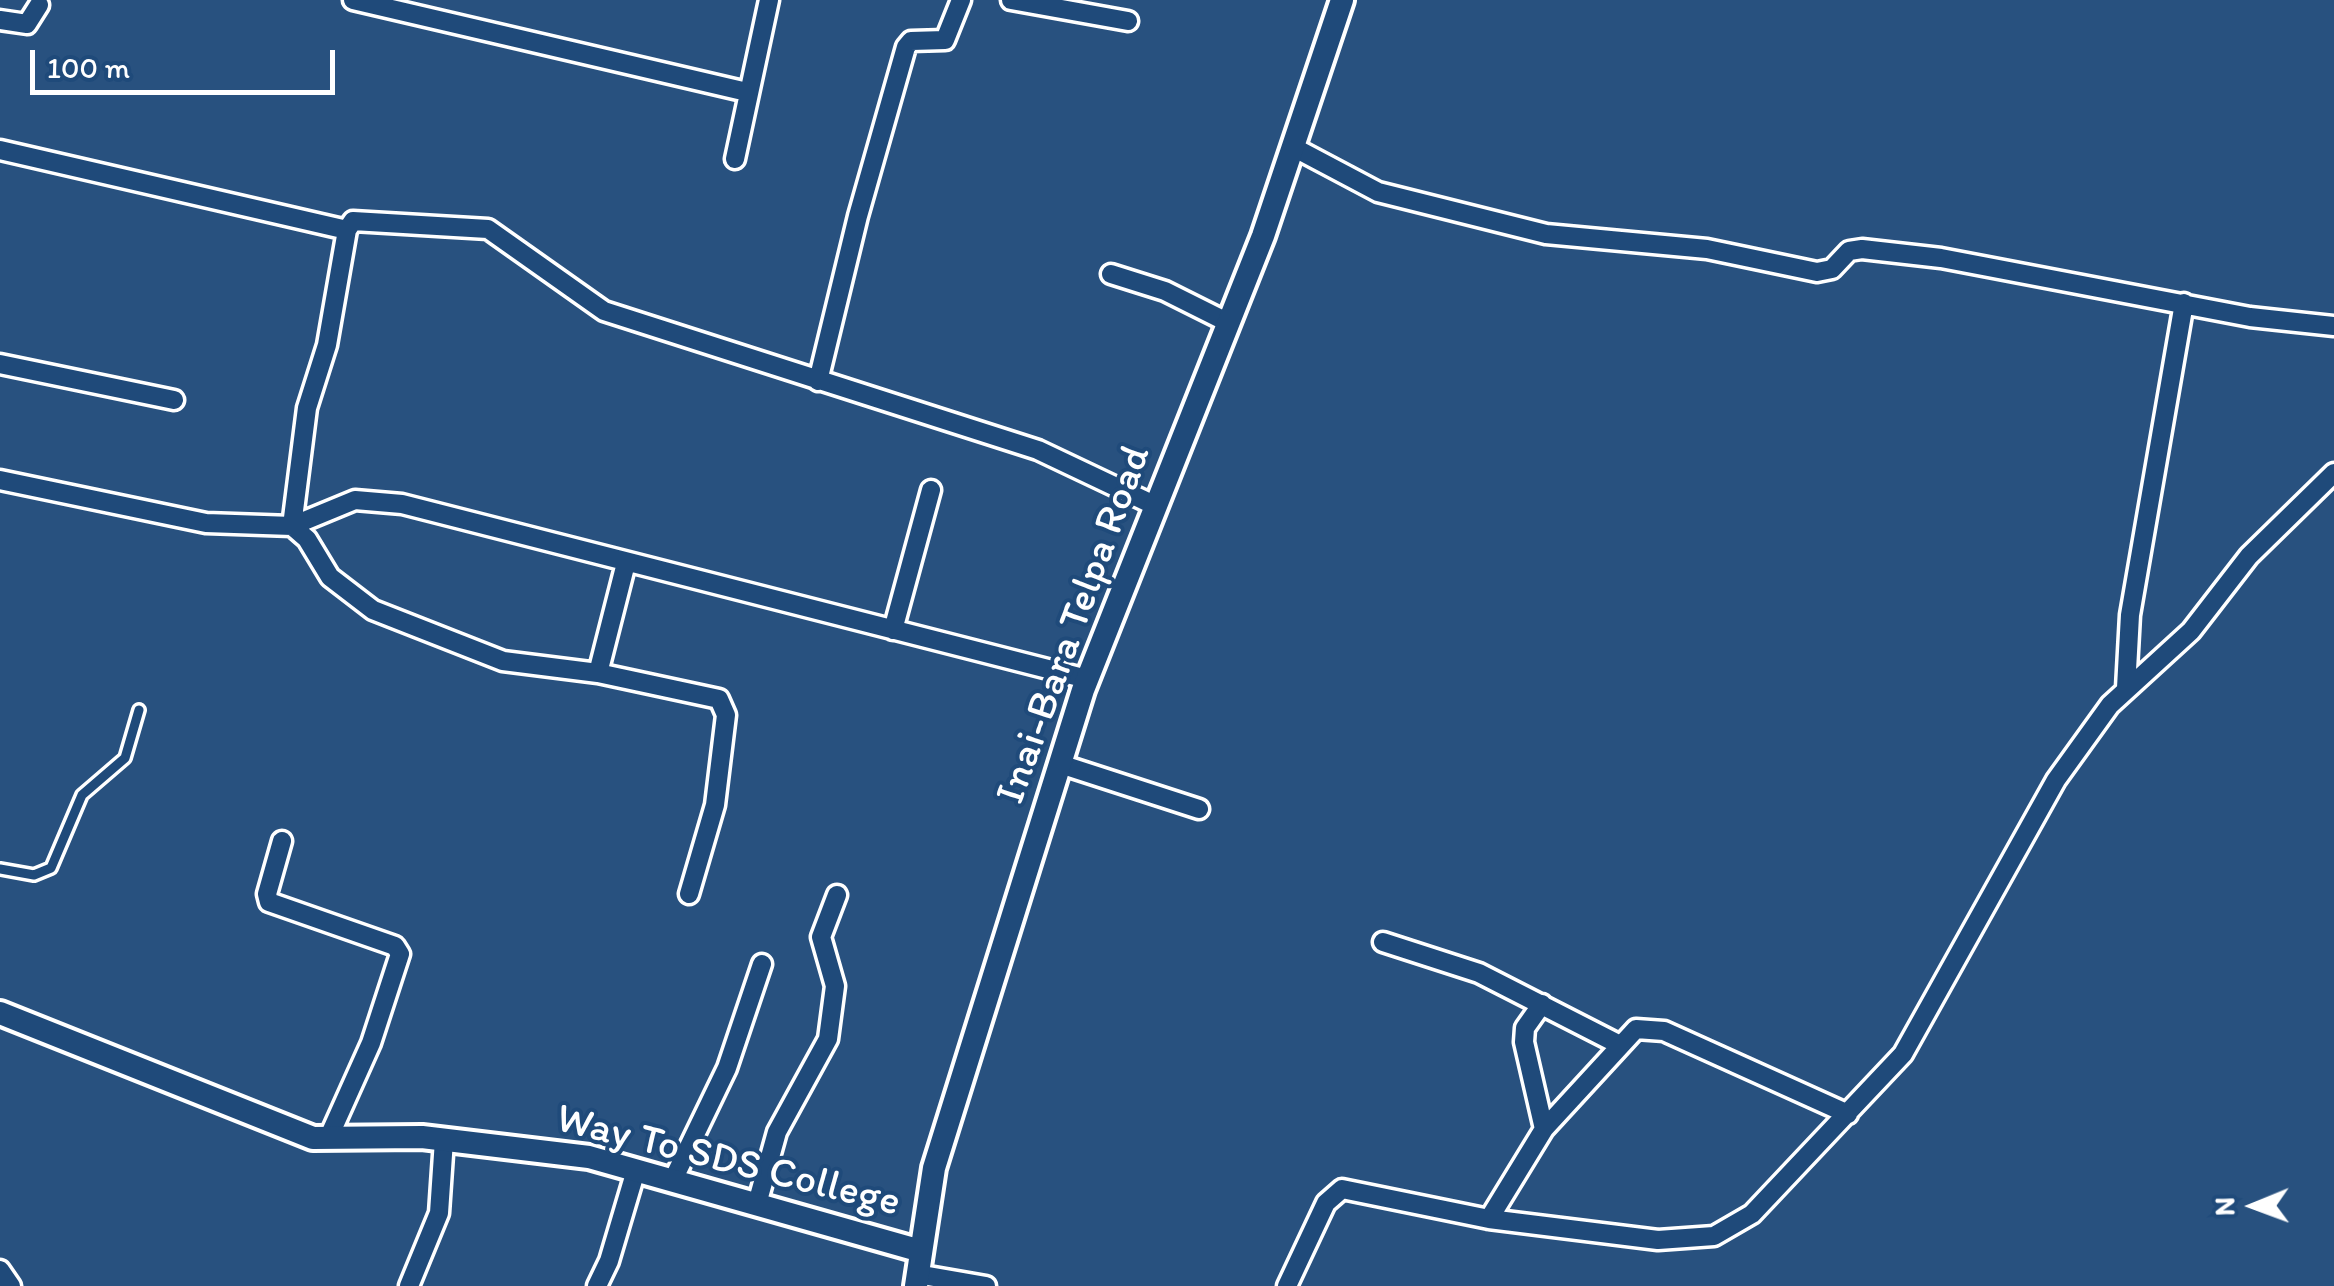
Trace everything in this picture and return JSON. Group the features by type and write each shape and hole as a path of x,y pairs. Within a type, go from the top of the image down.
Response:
{"street":[{"path":"353,0 747,92"},
{"path":"735,159 769,0"},
{"path":"818,380 858,216 906,47 912,40 944,40 960,0"},
{"path":"1012,0 1128,21"},
{"name":"Inai-Bara Telpa Road","path":"918,1270 934,1168 1088,679 1228,322 1342,0"},
{"path":"0,20 27,24 40,2"},
{"path":"1293,147 1378,192 1546,234 1707,250 1817,272 1832,268 1849,250 1941,258 2250,317 2334,326"},
{"path":"0,150 347,230"},
{"path":"688,894 716,805 725,709 712,697 598,673 503,661 374,610 340,588 292,526 307,408 327,345 347,230 353,221 488,229 604,310 1038,450 1156,506"},
{"path":"1111,274 1165,291 1228,322"},
{"path":"2126,688 2130,615 2184,303"},
{"path":"0,364 174,400"},
{"path":"1287,1286 1336,1191 1350,1189 1489,1219 1658,1240 1714,1236 1752,1214 1892,1068 1917,1032 2056,780 2126,688 2191,630 2249,556 2334,473"},
{"path":"0,480 206,523 292,526 342,502 377,501 1088,679"},
{"path":"893,630 931,490"},
{"path":"598,673 626,563"},
{"path":"1060,764 1198,809"},
{"path":"282,841 266,894 270,902 395,946 400,954 371,1043 328,1139"},
{"path":"758,1204 777,1132 828,1039 835,986 822,938 837,895"},
{"path":"1383,942 1479,973 1620,1045"},
{"path":"673,1180 727,1068 762,964"},
{"path":"1542,1004 1525,1028 1524,1042 1544,1129"},
{"name":"Way To SDS College","path":"0,1013 287,1130 328,1139 444,1140 589,1157 758,1204 918,1270"},
{"path":"1489,1219 1544,1129 1636,1029 1653,1027 1848,1114"},
{"path":"409,1286 439,1213 444,1140"},
{"path":"597,1286 610,1261 636,1170"},
{"path":"0,1270 11,1286"},
{"path":"918,1270 986,1286"}],"lane":[{"path":"0,869 25,875 51,868 82,795 126,758 139,710"}]}
